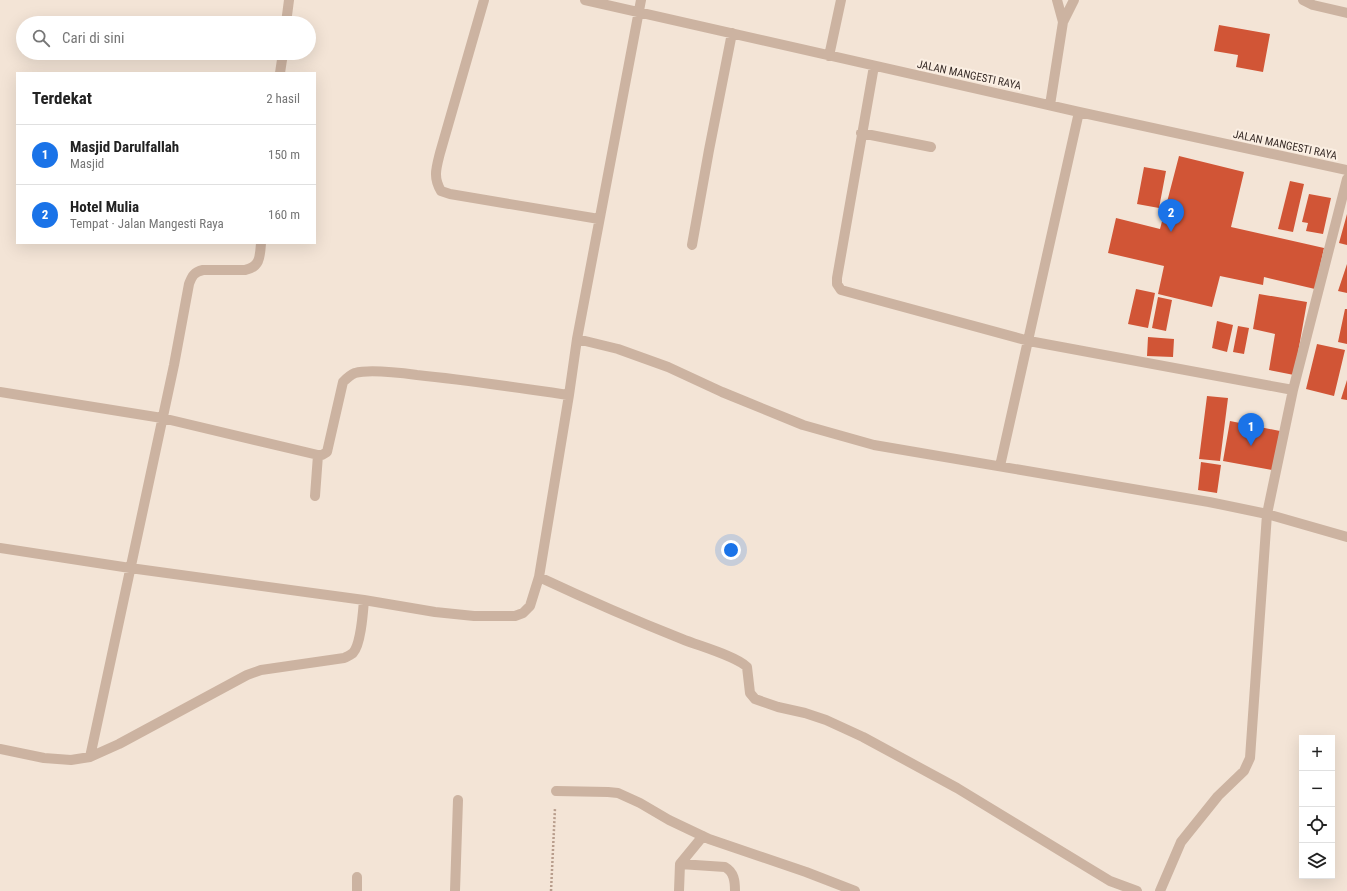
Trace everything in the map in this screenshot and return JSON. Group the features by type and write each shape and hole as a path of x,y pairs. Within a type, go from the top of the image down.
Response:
{"street":[{"path":"287,16 289,0"},
{"path":"484,0 440,153 436,173 437,183 441,191 450,194 599,219"},
{"name":"JALAN MANGESTI RAYA","path":"585,0 1079,112 1347,170"},
{"path":"0,548 130,568 364,600 436,612 474,616 515,616 524,613 530,606 539,576 577,339 640,13 641,0"},
{"path":"829,56 841,0"},
{"path":"1057,0 1063,22"},
{"path":"1050,105 1063,22 1074,0"},
{"path":"1303,0 1313,5 1347,13"},
{"path":"692,245 708,150 732,33"},
{"path":"280,72 281,60"},
{"path":"874,66 837,278 837,284 841,290 1029,341 1293,390"},
{"path":"1000,466 1079,112"},
{"path":"862,133 931,147"},
{"path":"1160,891 1181,842 1218,796 1244,771 1250,758 1267,514 1293,390 1347,179"},
{"path":"90,757 192,276 203,270 251,269 258,261 261,244"},
{"path":"577,339 618,349 668,367 728,395 803,425 874,445 1209,502 1267,514 1347,537"},
{"path":"0,392 162,418 318,455 322,455 327,452 343,382 354,374 362,372 409,374 457,379 569,395"},
{"path":"315,496 318,455"},
{"path":"539,576 582,597 738,660 747,667 750,693 755,699 826,720 863,737 957,788 1110,881 1137,891"},
{"path":"0,749 44,758 71,760 90,757 119,744 247,675 261,670 349,656 354,653 362,628 364,600"},
{"path":"556,792 618,793 703,836 831,886 855,891"},
{"path":"455,891 458,800"},
{"path":"679,891 680,864 703,836"},
{"path":"680,864 725,867 729,869 734,876 735,891"},
{"path":"357,877 357,891"}],"path":[{"path":"551,891 556,792"}],"building":[{"path":"1219,25 1270,34 1263,72 1236,67 1238,55 1214,51"},
{"path":"1179,156 1244,172 1231,227 1324,248 1315,289 1264,277 1263,285 1220,276 1212,307 1158,294 1164,266 1108,253 1116,218 1160,229"},
{"path":"1144,167 1166,171 1159,208 1137,204"},
{"path":"1290,181 1304,184 1293,232 1278,229"},
{"path":"1309,194 1331,198 1323,234 1306,231 1308,223 1302,222"},
{"path":"1347,214 1347,245 1339,243"},
{"path":"1347,264 1347,293 1338,291"},
{"path":"1136,289 1155,293 1148,328 1128,324"},
{"path":"1259,294 1307,302 1294,375 1269,370 1275,334 1253,329"},
{"path":"1158,297 1172,300 1166,331 1152,328"},
{"path":"1345,309 1347,309 1347,344 1338,342"},
{"path":"1217,321 1233,325 1227,352 1212,348"},
{"path":"1238,326 1249,328 1244,354 1233,352"},
{"path":"1148,337 1174,339 1173,357 1147,356"},
{"path":"1317,344 1345,350 1334,396 1306,389"},
{"path":"1347,380 1347,400 1341,399"},
{"path":"1207,396 1228,398 1220,461 1199,459"},
{"path":"1230,421 1280,431 1272,470 1223,461"},
{"path":"1201,462 1221,465 1217,493 1198,490"}],"place":[{"name":"Hotel Mulia","path":"1171,232"},
{"name":"Masjid Darulfallah","path":"1251,446"}]}
